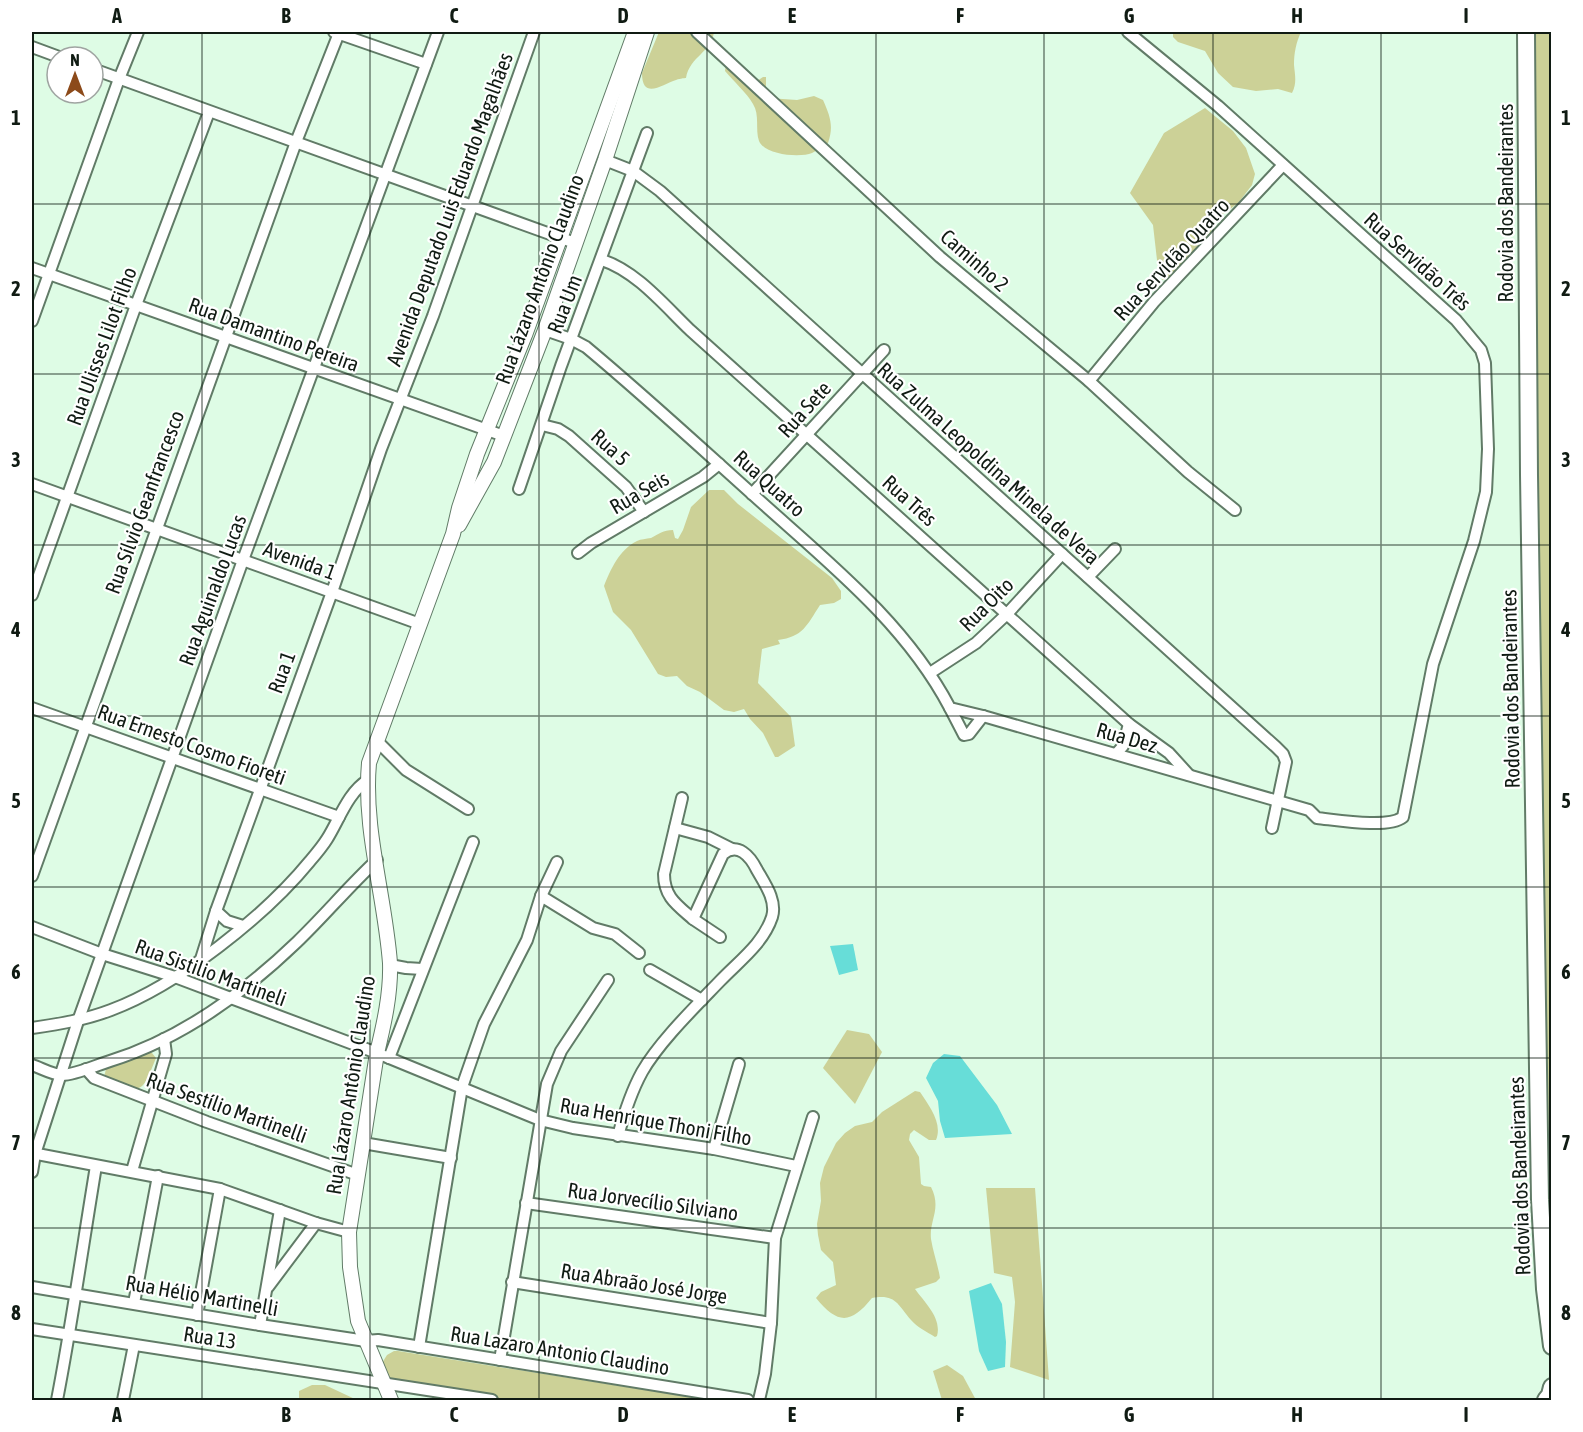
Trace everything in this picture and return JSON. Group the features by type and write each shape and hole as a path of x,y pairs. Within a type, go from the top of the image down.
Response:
{"highway":[{"name":"Rodovia dos Bandeirantes","path":"1526,32 1529,440 1540,1200 1551,1346"},
{"path":"1545,1401 1550,1395 1551,1387"}],"main road":[{"name":"Rua Lázaro Antônio Claudino","path":"391,1401 358,1321 350,1267 349,1232 363,1143 383,1056 390,965 368,780 369,763 453,534 477,454 525,335 635,32"},
{"name":"Rua Lázaro Antônio Claudino","path":"453,534 485,482 545,330 647,32"}],"street":[{"path":"32,321 138,32"},
{"path":"336,32 426,64"},
{"name":"Rua Sílvio Geanfrancesco","path":"32,876 155,528 336,32"},
{"name":"Rua Aguinaldo Lucas","path":"78,1021 243,560 438,32"},
{"name":"Avenida Deputado Luis Eduardo Magalhães","path":"401,400 534,32"},
{"name":"Caminho 2","path":"697,32 940,257 1089,381 1188,472 1235,510"},
{"name":"Rua Servidão Três","path":"1128,32 1193,84 1456,320 1481,350 1485,363 1488,449 1486,492 1474,541 1433,664 1403,817"},
{"path":"105,74 575,243"},
{"name":"Rua Ulisses Lilot Filho","path":"32,595 136,305 209,112"},
{"name":"Rua Um","path":"519,489 571,339 647,133"},
{"name":"Rua Zulma Leopoldina Minela de Vera","path":"605,160 633,171 660,191 1283,754 1286,762 1272,828"},
{"name":"Rua Servidão Quatro","path":"1089,381 1154,302 1283,165"},
{"name":"Rua Três","path":"602,260 615,264 648,289 807,435 1130,724 1158,744 1189,775"},
{"name":"Rua Damantino Pereira","path":"32,268 504,436"},
{"name":"Rua Quatro","path":"545,330 571,339 597,356 865,598 890,624 930,673 950,708"},
{"name":"Rua Sete","path":"752,494 884,350"},
{"name":"Rua 1","path":"201,959 216,911 332,592 381,449 401,400"},
{"name":"Rua 5","path":"542,425 558,429 569,436 626,487 644,512"},
{"name":"Rua Seis","path":"578,553 591,543 704,477 719,464"},
{"name":"Avenida 1","path":"32,484 420,624"},
{"path":"1088,577 1115,549"},
{"name":"Rua Oito","path":"930,673 976,643 1007,614 1062,554"},
{"name":"Rua Ernesto Cosmo Fioreti","path":"32,708 339,817"},
{"path":"950,708 964,735 969,734 983,716"},
{"name":"Rua Dez","path":"950,708 1309,810 1317,818 1387,823 1403,817"},
{"path":"1116,754 1123,746 1130,724"},
{"path":"376,740 406,770 468,809"},
{"path":"1151,765 1158,744"},
{"path":"32,1028 78,1021 111,1010 146,995 201,959 243,926 295,879 327,839 356,790 368,780"},
{"path":"682,798 664,874 664,883 668,896 693,919 720,937"},
{"path":"618,1136 627,1107 644,1070 702,1000 753,949 772,915 773,904 753,861 744,852 732,849 708,837 675,828"},
{"path":"383,1056 422,969 472,842"},
{"path":"693,919 723,854 732,849"},
{"path":"32,1065 61,1076 131,1054 164,1039 230,998 297,942 346,889 377,860"},
{"path":"419,1347 462,1087 484,1024 527,940 541,896 557,862"},
{"path":"541,896 593,928 615,934 639,953"},
{"path":"216,911 227,921 243,926"},
{"name":"Rua Sistilio Martineli","path":"32,927 102,954 175,977 383,1056"},
{"path":"390,965 422,969"},
{"path":"650,970 702,1000"},
{"path":"500,1360 547,1084 561,1051 608,980"},
{"path":"32,1172 33,1153 78,1021"},
{"path":"132,1171 166,1054 164,1039"},
{"name":"Rua Henrique Thoni Filho","path":"383,1056 540,1120 618,1136 714,1149 796,1166"},
{"path":"714,1149 739,1064"},
{"name":"Rua Sestílio Martinelli","path":"86,1069 94,1078 207,1122 358,1175"},
{"path":"759,1401 765,1374 771,1323 775,1238 813,1117"},
{"path":"363,1143 451,1158"},
{"path":"33,1153 220,1189 349,1232"},
{"path":"57,1401 70,1335 96,1166"},
{"path":"134,1303 158,1176"},
{"path":"196,1315 220,1189"},
{"name":"Rua Jorvecílio Silviano","path":"526,1203 775,1238"},
{"path":"260,1325 280,1210"},
{"path":"266,1290 316,1222"},
{"name":"Rua Abraão José Jorge","path":"512,1282 771,1323"},
{"name":"Rua Hélio Martinelli","path":"32,1287 366,1341"},
{"name":"Rua 13","path":"32,1329 485,1400"},
{"name":"Rua Lazaro Antonio Claudino","path":"366,1341 378,1340 748,1401"},
{"path":"123,1401 134,1345"}],"green space":[{"path":"659,32 714,32 709,45 692,64 686,78 649,89 643,82 642,73"},
{"path":"1173,32 1301,32 1295,52 1294,89 1292,93 1278,89 1256,91 1233,87 1218,73 1205,51 1178,42 1173,37"},
{"path":"1534,32 1552,32 1551,1285 1546,1173"},
{"path":"733,56 743,79 751,85 766,77 768,98 797,100 814,96 823,100 830,121 831,131 828,143 812,153 800,155 783,154 763,146 759,141 753,104 725,71 726,64"},
{"path":"1205,108 1233,131 1246,148 1255,174 1252,185 1239,202 1208,223 1207,226 1212,228 1211,233 1199,245 1185,266 1172,277 1162,280 1153,225 1130,193 1164,133"},
{"path":"709,490 724,490 738,504 832,578 841,591 841,599 834,603 820,605 808,624 799,633 778,640 780,644 762,649 758,683 791,717 795,746 778,757 775,757 763,733 744,709 734,712 724,710 700,692 687,686 677,676 666,677 658,674 631,630 613,612 604,586 616,560 631,545 670,530 673,530 675,538 678,539 691,507"},
{"path":"847,1030 869,1034 882,1052 855,1104 823,1068"},
{"path":"147,1052 152,1053 156,1058 143,1086 133,1088 104,1077 106,1069"},
{"path":"915,1091 920,1092 934,1115 938,1127 936,1140 929,1140 914,1130 909,1140 919,1157 921,1184 931,1187 935,1202 931,1239 940,1278 936,1282 915,1289 935,1317 938,1329 935,1337 916,1325 891,1299 872,1298 857,1313 844,1318 831,1313 816,1298 821,1292 836,1285 833,1262 821,1250 818,1235 820,1183 824,1167 836,1143 845,1133 855,1126 872,1122 882,1112"},
{"path":"986,1188 1035,1188 1049,1380 1010,1367 1015,1302 1012,1277 994,1273"},
{"path":"394,1351 709,1400 510,1400 390,1381 382,1363 387,1355"},
{"path":"947,1365 963,1376 976,1400 942,1400 933,1371"},
{"path":"312,1385 325,1385 357,1400 299,1400 299,1391"}],"water":[{"path":"853,944 858,970 839,975 830,946"},
{"path":"944,1054 960,1056 997,1105 1012,1134 945,1138 938,1101 926,1078 933,1063"},
{"path":"991,1283 1002,1304 1006,1342 1005,1367 988,1371 979,1351 969,1291"}]}
